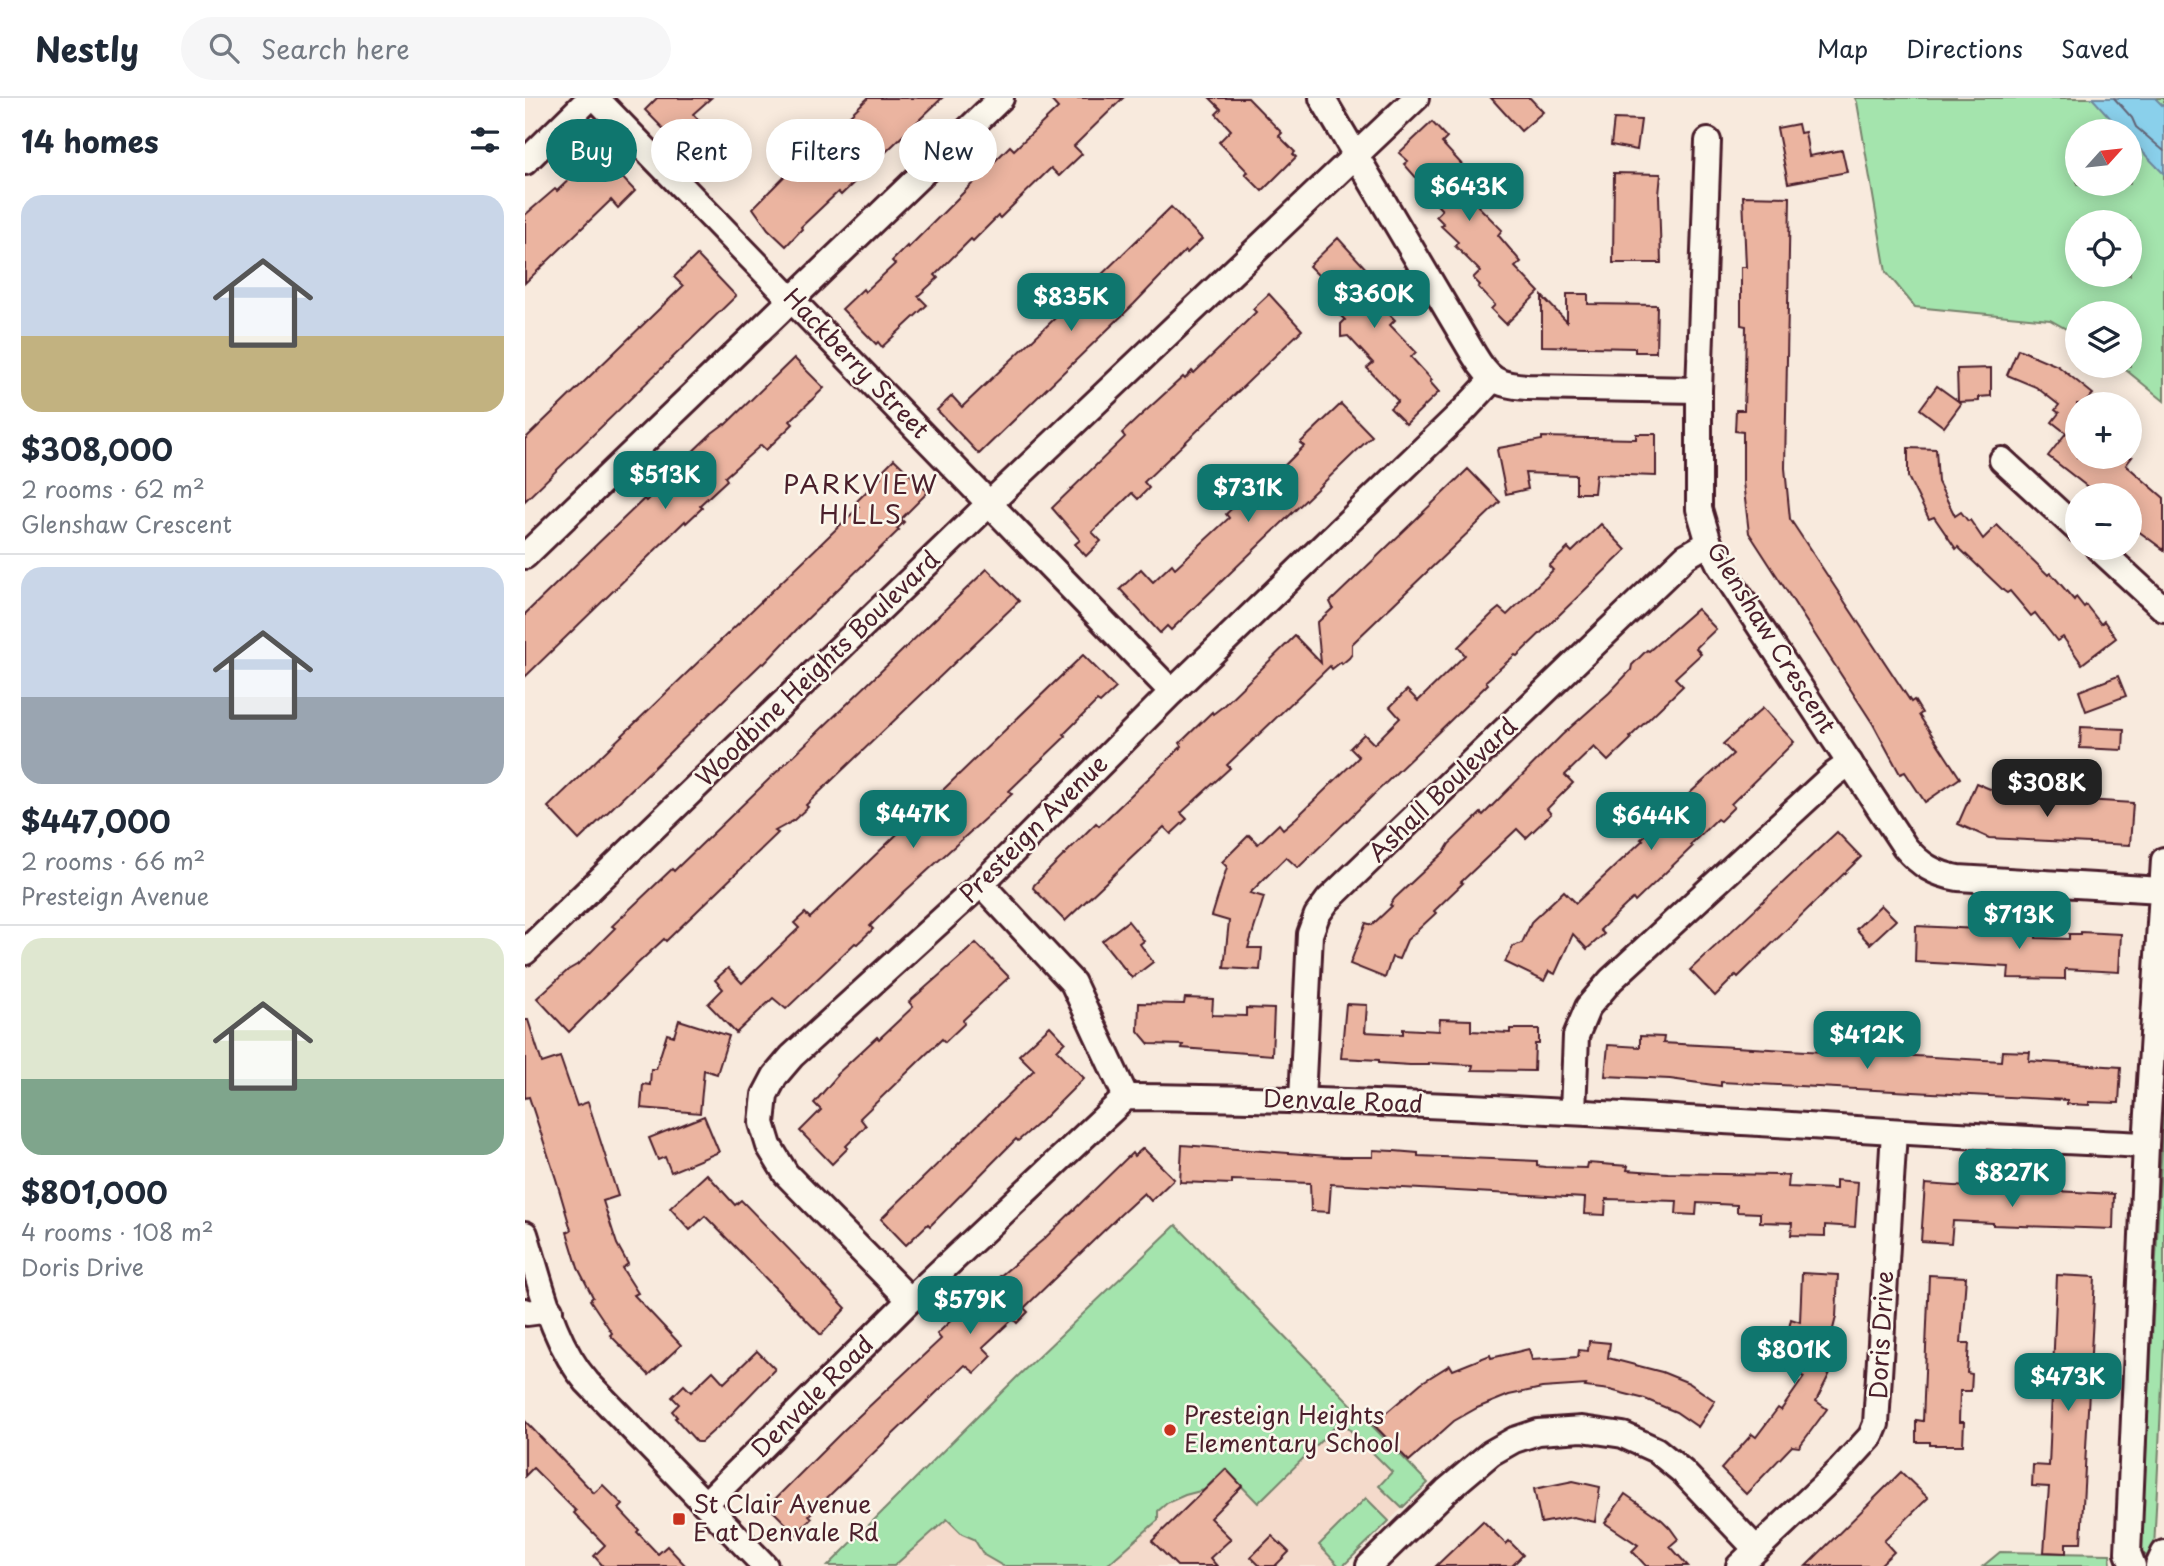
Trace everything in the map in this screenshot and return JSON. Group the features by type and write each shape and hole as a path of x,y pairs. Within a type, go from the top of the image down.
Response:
{"street":[{"path":"525,162 590,98"},
{"name":"Hackberry Street","path":"597,98 1172,692"},
{"path":"525,556 1001,98"},
{"path":"1322,98 1473,355 1492,380 1508,386 1527,387 1699,390"},
{"name":"Woodbine Heights Boulevard","path":"525,952 990,503 1416,98"},
{"name":"Glenshaw Crescent","path":"1708,141 1699,390 1699,509 1709,543 1720,566 1905,847 1930,870 1958,878 2162,890"},
{"name":"Presteign Avenue","path":"910,1300 786,1174 769,1146 762,1123 765,1095 775,1076 792,1056 981,884 1172,692 1492,380"},
{"path":"2002,460 2065,518"},
{"name":"Ashall Boulevard","path":"1302,1100 1310,934 1317,915 1328,900 1686,556 1709,543"},
{"path":"2111,560 2164,609"},
{"path":"1573,1112 1576,1036 1588,1007 1611,980 1706,891 1833,775 1850,763"},
{"path":"2133,1566 2128,1553 2146,1145 2164,860"},
{"path":"981,884 1073,983 1126,1097"},
{"name":"Denvale Road","path":"705,1504 910,1300 1126,1097 1302,1100 1573,1112 2146,1145"},
{"name":"Doris Drive","path":"1738,1566 1839,1471 1871,1436 1876,1424 1893,1132"},
{"path":"525,1234 558,1336 569,1360 765,1566"},
{"path":"525,1311 550,1310"},
{"path":"1369,1566 1446,1491 1491,1453 1514,1440 1538,1432 1582,1429 1623,1435 1656,1450 1683,1472 1756,1549"},
{"path":"2158,1566 2164,1553"}],"shaded area":[{"name":"Presteign Heights Elementary School","path":"1176,1225 1428,1483 1343,1566 828,1566 1017,1377"}],"green space":[{"path":"1855,98 2164,98 2164,401 2136,378 2142,378 2142,301 2065,301 2065,328 2050,320 1915,307 1886,272"},
{"path":"2164,1102 2164,1344 2154,1549 2151,1555 2147,1556 2141,1552"},
{"name":"Presteign Heights Elementary School","path":"1176,1225 1428,1483 1402,1508 1379,1486 1392,1472 1341,1421 1258,1503 1225,1469 1204,1490 1167,1503 1158,1511 1158,1520 1106,1566 1003,1566 984,1555 974,1539 962,1534 947,1519 894,1566 828,1566 1017,1377"},
{"path":"1366,1498 1389,1521 1343,1566 1339,1566 1319,1545"},
{"path":"2000,1552 2110,1554 2111,1566 1983,1566"}],"water":[{"path":"2092,98 2155,98 2164,107 2164,174 2142,151 2142,119 2111,119"}],"building":[{"path":"657,98 711,98 693,114 698,119 654,119 645,110"},
{"path":"868,98 942,98 920,119 899,119 899,139 885,153 885,119 854,119 850,115"},
{"path":"1049,98 1123,98 1074,146 1082,154 1059,176 1051,168 1000,218 998,216 973,241 971,239 935,275 938,278 918,296 927,305 882,347 878,342 876,344 842,309 895,264 892,261 974,182 997,182 997,159 1010,146 1014,150 1058,108"},
{"path":"1210,98 1248,98 1282,133 1279,136 1295,152 1293,154 1296,157 1262,191 1219,142 1231,130 1216,114 1221,109"},
{"path":"1491,98 1530,98 1543,112 1521,131"},
{"path":"1614,119 1641,120 1637,150 1611,145"},
{"path":"1432,122 1447,138 1442,143 1466,169 1460,175 1485,199 1478,206 1502,230 1498,235 1521,262 1515,267 1539,292 1506,324 1491,309 1495,305 1473,278 1480,271 1455,246 1458,242 1441,226 1444,224 1436,216 1442,210 1417,184 1420,182 1404,164 1408,161 1399,153"},
{"path":"1798,124 1800,133 1805,132 1809,156 1842,150 1847,172 1788,183 1777,128"},
{"path":"1614,173 1661,174 1661,263 1613,263"},
{"path":"566,182 626,182 635,191 618,208 611,200 525,283 525,215 555,189 557,191"},
{"path":"779,182 855,182 841,195 838,192 801,227 786,246 768,229 753,208"},
{"path":"1743,196 1790,197 1785,468 1790,519 1911,702 1914,700 1922,713 1919,715 1960,778 1925,802 1905,772 1900,774 1873,724 1749,533 1743,482 1743,432 1735,431 1736,410 1744,410 1746,326 1741,325 1741,267 1746,267"},
{"path":"1171,207 1202,239 1187,253 1185,251 979,454 937,410 952,396 962,407 1074,300 1071,297 1089,280 1094,282"},
{"path":"1338,238 1379,283 1369,294 1395,320 1390,325 1416,352 1411,357 1439,392 1406,424 1390,408 1398,401 1367,368 1373,363 1348,336 1341,337 1341,324 1345,320 1327,302 1336,293 1309,266"},
{"path":"697,255 736,296 525,501 525,439 683,286 674,277"},
{"path":"1269,294 1302,330 1144,482 1149,488 1138,499 1132,493 1092,532 1101,541 1086,556 1075,544 1080,540 1052,508 1125,437 1122,433 1183,377 1185,379 1192,371 1194,373 1256,312 1253,309"},
{"path":"1567,294 1588,294 1588,304 1657,305 1656,352 1635,352 1635,348 1542,346 1542,296 1567,322"},
{"path":"2018,349 2058,366 2065,372 2065,378 2073,378 2090,392 2065,392 2065,432 2052,422 2059,413 2055,410 2059,405 2036,387 2007,375"},
{"path":"794,358 824,388 790,421 793,424 766,450 761,445 725,477 727,480 700,505 702,508 686,523 685,521 525,677 525,614 644,499 646,501 712,433 725,425"},
{"path":"1991,368 1991,396 1979,397 1979,401 1959,402 1961,404 1944,427 1920,409 1937,386 1958,401 1957,369"},
{"path":"1341,404 1372,436 1171,630 1167,626 1160,633 1120,589 1141,569 1153,582 1172,564 1175,568 1229,518 1226,514 1267,475 1271,479 1304,446 1300,443"},
{"path":"1636,434 1656,434 1656,476 1596,474 1594,493 1576,493 1576,475 1525,473 1528,489 1506,494 1497,450 1499,448 1542,440 1542,437 1636,439"},
{"path":"2065,434 2065,469 2131,469 2164,498 2164,550 2142,534 2142,483 2083,483 2048,456"},
{"path":"1908,448 1936,449 1938,482 1955,516 1961,512 1983,539 1997,525 2048,575 2051,573 2074,600 2076,597 2084,607 2086,605 2101,624 2104,621 2116,638 2082,664 2063,637 2057,641 2035,613 2031,616 2010,591 2004,591 1958,547 1956,549 1934,517 1929,519 1908,477"},
{"path":"894,459 928,492 901,519 904,522 897,529 899,530 764,664 762,663 579,840 548,807 859,507 855,503 881,477 878,475"},
{"path":"1468,469 1500,502 1352,644 1349,658 1332,669 1330,666 1227,765 1230,768 1181,813 1187,819 1171,834 1164,827 1065,921 1033,888 1034,885 1096,823 1099,826 1182,746 1180,743 1212,712 1213,714 1222,707 1295,636 1321,663 1317,623 1333,608 1330,602"},
{"path":"1601,524 1626,550 1517,656 1486,681 1488,684 1298,868 1286,857 1250,893 1264,897 1248,948 1262,948 1260,970 1224,968 1229,921 1212,916 1227,867 1222,862 1249,835 1258,844 1279,824 1283,829 1296,818 1359,757 1350,748 1364,734 1374,744 1400,718 1390,707 1407,690 1418,701 1465,655 1458,647 1493,613 1499,608 1507,615 1553,570 1549,566 1568,548 1572,552"},
{"path":"987,569 1019,601 806,805 808,807 793,821 775,831 778,833 666,941 664,939 634,967 569,1032 537,998 568,970 580,963 615,928 612,926 672,869 674,871"},
{"path":"1697,609 1716,629 1696,648 1701,654 1675,678 1683,686 1608,761 1594,747 1565,775 1573,783 1547,809 1551,814 1526,838 1517,829 1461,882 1463,883 1434,911 1436,913 1407,940 1399,959 1392,957 1385,978 1350,964 1366,923 1372,925 1449,844 1481,813 1483,815 1562,735 1609,693 1647,650"},
{"path":"1083,655 1116,688 1100,703 1097,701 1064,734 1066,736 1009,791 1012,794 903,893 870,926 873,929 786,1009 773,998 736,1033 708,1004 723,989 715,980 728,968 742,983 799,928 794,923 805,913 810,918"},
{"path":"2118,676 2126,696 2086,711 2079,691"},
{"path":"1763,708 1794,742 1731,804 1734,807 1720,821 1717,819 1635,902 1633,899 1600,930 1604,934 1587,949 1573,934 1555,974 1549,971 1544,981 1505,962 1513,946 1522,943 1532,921 1564,891 1576,903 1733,754 1723,744"},
{"path":"2081,727 2124,729 2123,750 2080,748"},
{"path":"1976,783 2004,795 2133,803 2130,845 1989,838 1958,824"},
{"path":"1837,832 1861,857 1715,996 1690,970"},
{"path":"1881,905 1896,920 1870,944 1856,929"},
{"path":"1128,921 1144,941 1140,944 1153,962 1132,978 1102,941"},
{"path":"1916,926 1999,930 1999,933 2036,935 2036,938 2069,939 2069,934 2081,932 2121,934 2119,972 2065,969 2065,979 2008,978 2009,967 1915,962"},
{"path":"976,943 1009,977 963,1020 964,1024 945,1042 942,1039 860,1118 866,1126 832,1164 800,1131 821,1110 814,1103 836,1075 913,1007 909,1002"},
{"path":"1185,998 1213,999 1212,1015 1246,1016 1246,1008 1274,1009 1272,1055 1149,1044 1138,1031 1139,1003 1184,1004"},
{"path":"1346,1004 1367,1005 1365,1032 1403,1034 1403,1029 1439,1031 1440,1019 1471,1020 1471,1031 1510,1033 1510,1029 1539,1029 1539,1044 1535,1044 1534,1071 1472,1070 1473,1065 1410,1065 1341,1058"},
{"path":"525,1020 528,1020 542,1063 560,1057 577,1106 588,1102 618,1196 603,1201 617,1244 628,1264 622,1268 638,1293 634,1295 681,1345 649,1375 610,1335 612,1333 590,1300 593,1297 578,1268 567,1232 571,1230 556,1179 529,1097 525,1098"},
{"path":"679,1020 729,1036 717,1074 704,1070 700,1113 641,1108 643,1084 650,1085 651,1069 656,1069 667,1034 674,1036"},
{"path":"1050,1026 1065,1042 1057,1050 1084,1078 1041,1121 1018,1141 1016,1139 930,1226 928,1224 906,1245 881,1219 1034,1070 1019,1055"},
{"path":"1640,1036 1664,1037 1663,1043 1825,1052 1830,1052 1831,1044 1846,1045 1846,1052 2001,1061 2002,1051 2030,1052 2029,1061 2121,1067 2119,1103 2067,1104 2067,1100 1721,1082 1721,1086 1670,1079 1605,1076 1608,1045 1640,1047"},
{"path":"704,1116 719,1152 671,1172 665,1157 658,1160 649,1138"},
{"path":"1182,1145 1342,1157 1373,1157 1373,1150 1394,1151 1418,1153 1418,1156 1537,1161 1537,1166 1545,1167 1587,1168 1588,1163 1628,1166 1627,1170 1668,1173 1778,1175 1789,1176 1788,1187 1836,1189 1836,1180 1858,1182 1855,1227 1825,1225 1825,1236 1791,1235 1792,1223 1760,1222 1760,1213 1737,1212 1737,1205 1697,1203 1696,1215 1676,1214 1677,1201 1606,1199 1605,1215 1584,1214 1585,1198 1331,1184 1329,1212 1311,1211 1310,1183 1232,1180 1232,1184 1180,1182"},
{"path":"1143,1148 1174,1179 1151,1201 1144,1193 1120,1215 1024,1308 1028,1312 1017,1323 1013,1319 983,1347 992,1356 975,1373 965,1365 809,1515 812,1518 796,1534 768,1506 941,1339 937,1334 973,1299 1044,1239 1132,1153 1134,1156"},
{"path":"707,1174 735,1205 741,1200 846,1308 821,1335 705,1216 690,1230 670,1208"},
{"path":"1925,1184 1998,1189 1998,1186 2036,1187 2035,1190 2114,1194 2113,1229 1953,1221 1951,1243 1921,1241"},
{"path":"1802,1273 1838,1275 1836,1317 1825,1361 1834,1365 1816,1401 1827,1409 1799,1447 1792,1446 1746,1494 1721,1469 1752,1434 1756,1437 1778,1408 1781,1410 1804,1377 1792,1371 1806,1343 1787,1337 1791,1319 1800,1322"},
{"path":"1929,1275 1966,1277 1961,1343 1969,1343 1967,1373 1972,1374 1971,1391 1960,1391 1959,1422 1964,1422 1963,1445 1930,1445 1930,1442 1916,1442 1916,1420 1923,1421"},
{"path":"2057,1275 2095,1277 2081,1543 2066,1543 2066,1553 2044,1552 2049,1487 2032,1486 2033,1465 2049,1466"},
{"path":"1589,1341 1610,1343 1608,1358 1662,1372 1689,1383 1715,1401 1698,1427 1676,1412 1645,1399 1610,1390 1585,1387 1586,1385 1542,1388 1509,1395 1477,1408 1454,1421 1409,1461 1373,1424 1421,1383 1450,1365 1453,1370 1490,1355 1491,1358 1529,1349 1532,1360 1578,1357 1579,1350 1588,1351"},
{"path":"757,1351 775,1369 728,1418 701,1442 697,1442 675,1418 677,1417 672,1411 679,1404 672,1397 684,1385 691,1392 713,1371 724,1383"},
{"path":"525,1421 594,1493 603,1485 623,1505 619,1509 658,1554 667,1546 686,1566 603,1566 594,1556 605,1545 574,1513 576,1511 533,1468 525,1476"},
{"path":"1226,1469 1242,1486 1210,1518 1231,1539 1210,1558 1217,1566 1177,1566 1152,1541"},
{"path":"1901,1472 1928,1498 1884,1541 1894,1552 1879,1566 1806,1566"},
{"path":"1573,1481 1600,1487 1595,1522 1573,1517 1541,1523 1534,1489"},
{"path":"1625,1494 1670,1528 1678,1539 1670,1546 1688,1566 1646,1566 1632,1551 1638,1545 1605,1523"},
{"path":"1483,1521 1506,1544 1509,1541 1523,1555 1512,1566 1436,1566"},
{"path":"1272,1536 1289,1552 1275,1566 1260,1566 1251,1557"}],"place":[{"name":"Presteign Heights Elementary School","path":"1170,1430"},
{"name":"St Clair Avenue E at Denvale Rd","path":"679,1519"}],"district":[{"name":"PARKVIEW HILLS","path":"861,500"}]}
